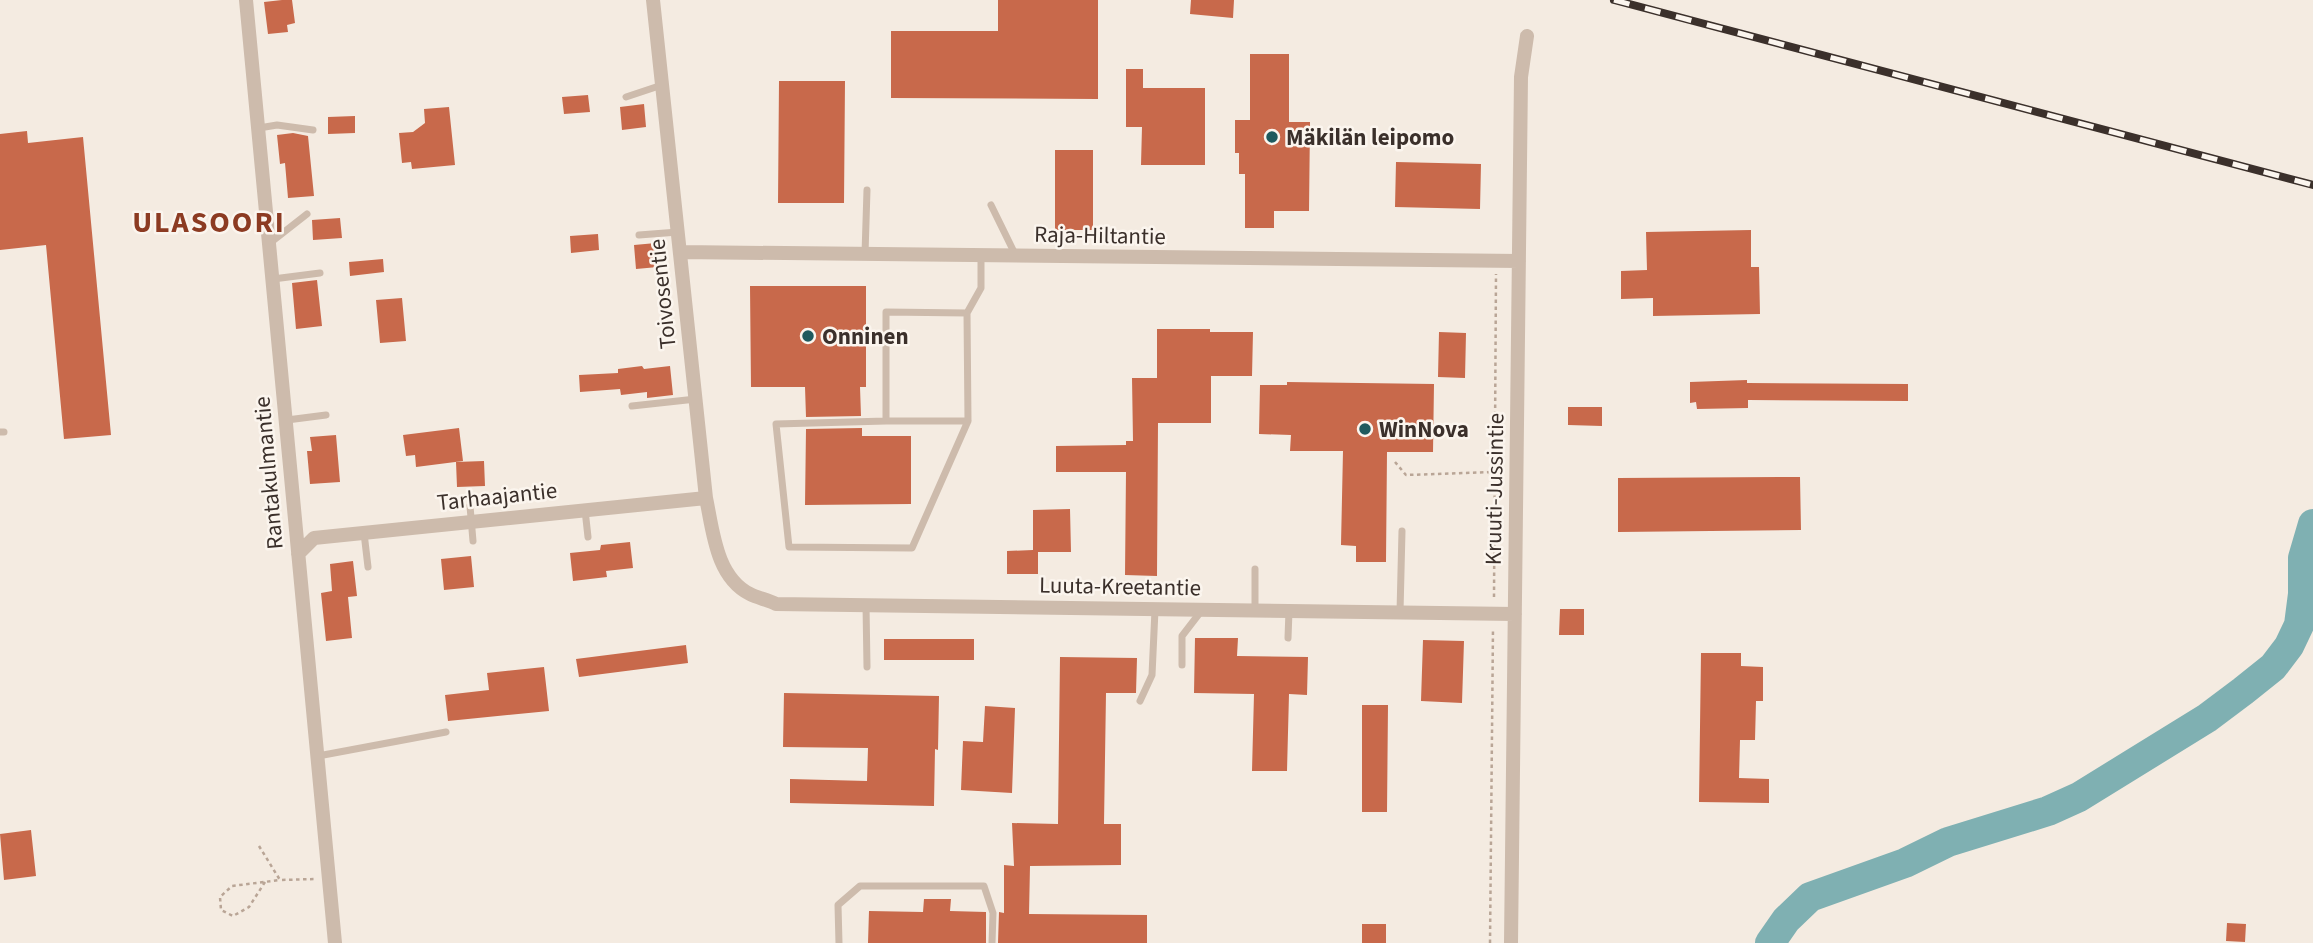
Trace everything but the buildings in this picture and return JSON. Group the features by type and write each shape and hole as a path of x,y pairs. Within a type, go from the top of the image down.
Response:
{"street":[{"name":"Rantakulmantie","path":"246,0 335,943"},
{"name":"Toivosentie","path":"653,0 706,498 716,550 731,579"},
{"name":"Kruuti-Jussintie","path":"1511,943 1521,77 1527,36"},
{"name":"Raja-Hiltantie","path":"681,252 1519,261"},
{"name":"Tarhaajantie","path":"298,554 314,538 706,498"},
{"name":"Luuta-Kreetantie","path":"731,579 749,593 776,604 1515,614"}],"lane":[{"path":"626,97 662,85"},
{"path":"258,128 277,125 313,130"},
{"path":"865,255 867,190"},
{"path":"991,205 1016,257"},
{"path":"269,243 307,214"},
{"path":"639,235 678,232"},
{"path":"968,421 776,424 789,547 912,548 968,421 967,313 981,288 981,256"},
{"path":"273,279 320,273"},
{"path":"886,421 886,312 967,313"},
{"path":"632,405 696,399"},
{"path":"287,420 326,415"},
{"path":"470,506 473,541"},
{"path":"585,509 588,537"},
{"path":"1400,612 1402,531"},
{"path":"364,533 368,567"},
{"path":"1255,569 1255,610"},
{"path":"866,605 867,667"},
{"path":"1140,701 1152,675 1155,609"},
{"path":"1182,665 1182,636 1202,610"},
{"path":"1288,638 1289,611"},
{"path":"318,756 446,732"},
{"path":"839,943 838,905 860,886 984,886 993,913 992,943"}],"path":[{"path":"1395,462 1406,475 1494,472"},
{"path":"259,846 280,880"},
{"path":"265,881 249,907 233,916 221,910 220,897 232,886 265,881 329,879"}],"waterway":[{"path":"1770,943 1786,920 1810,897 1905,863 1948,842 2048,811 2079,797 2207,718 2243,691 2273,667 2289,646 2299,625 2303,594 2303,558 2313,524"}],"railway":[{"path":"1614,0 2313,185"}],"place":[{"name":"Mäkilän leipomo","path":"1272,137"},
{"name":"Onninen","path":"808,336"},
{"name":"WinNova","path":"1365,429"}],"district":[{"name":"ULASOORI","path":"209,222"}]}
